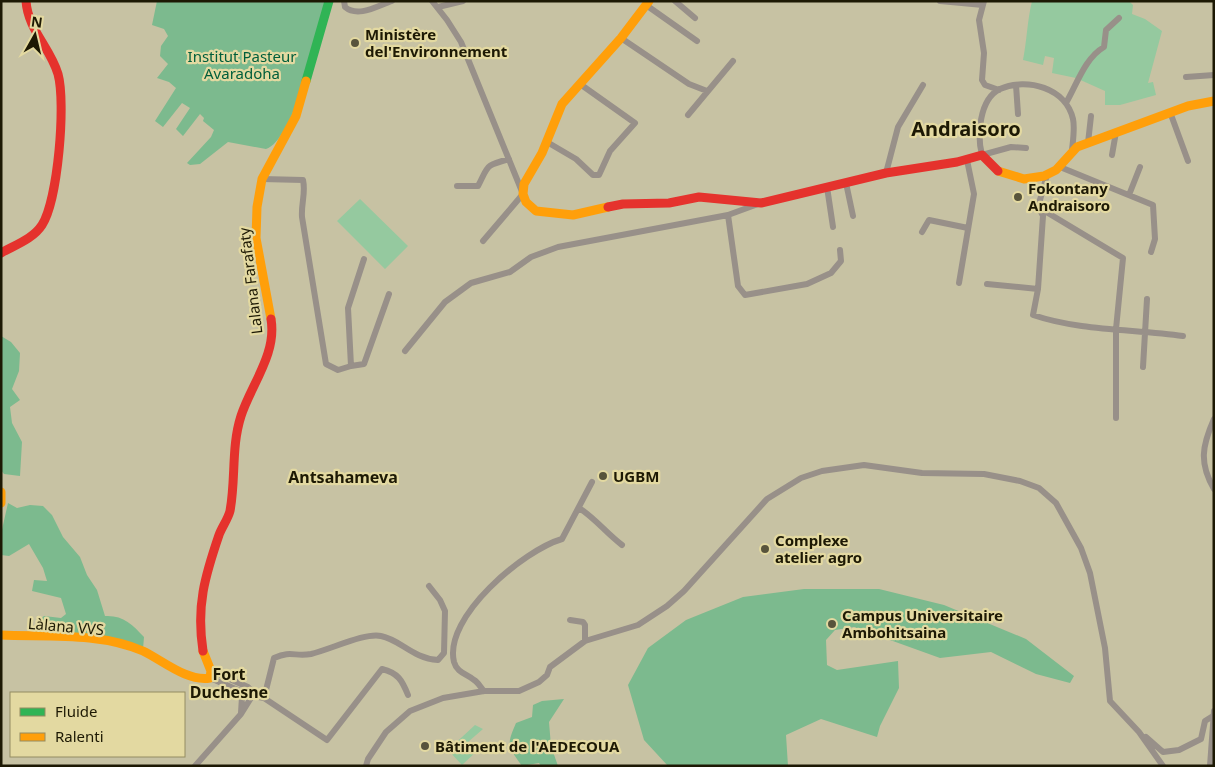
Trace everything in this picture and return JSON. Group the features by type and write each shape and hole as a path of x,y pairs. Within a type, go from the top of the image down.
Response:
{"street":[{"path":"1,254 36,235 44,223 50,207 62,104 58,74 31,29 26,1"},
{"name":"Lalana Farafaty","path":"211,674 203,651 199,624 204,580 220,532 230,512 234,442 241,416 251,390 265,363 270,346 272,324 256,238 256,207 262,179 296,116 329,1"},
{"path":"344,1 345,7 351,12 369,10 392,1"},
{"path":"432,1 461,42 529,206 536,210 566,215 581,214 629,203 669,203 699,197 761,203"},
{"path":"438,7 463,1"},
{"path":"675,1 695,18"},
{"path":"940,1 983,3 980,20 984,52 982,80 985,84 999,90"},
{"path":"483,241 523,194 524,184 547,142 562,104 621,38 647,3 697,41"},
{"path":"1066,103 1094,53 1104,47 1106,30 1118,18"},
{"path":"621,38 689,84 707,91"},
{"path":"688,115 697,107 707,91 733,61"},
{"path":"1186,77 1214,76"},
{"path":"547,142 576,159 593,175 599,175 610,150 635,123 580,84"},
{"path":"886,173 898,127 923,85"},
{"path":"1016,85 1018,114"},
{"path":"1072,150 1073,119 1066,103 1053,92 1042,87 1016,85 999,90 987,102 979,131 982,155 995,171 1003,175 1030,178 1047,175 1060,166 1072,150 1088,142 1170,112 1214,101"},
{"path":"1170,112 1188,161"},
{"path":"1088,142 1091,116"},
{"path":"1112,155 1116,132"},
{"path":"406,351 445,302 471,282 510,272 531,257 558,246 728,215 761,203 886,173 967,160 1011,147 1026,148"},
{"path":"457,186 478,186 484,170 490,165 509,159"},
{"path":"959,283 974,194 967,160"},
{"path":"1060,166 1153,205 1155,239 1150,252"},
{"path":"1129,196 1140,167"},
{"path":"1047,175 1038,207 1043,216 1038,289 1033,315 1079,326 1143,330 1183,336"},
{"path":"262,179 303,180 306,191 301,206 302,217 326,364 338,370 364,364 389,294"},
{"path":"846,183 853,216"},
{"path":"827,187 833,227"},
{"path":"1038,207 1123,258 1116,329 1116,418"},
{"path":"728,215 738,286 745,295 807,284 831,273 841,260 840,250"},
{"path":"922,232 929,220 968,228"},
{"path":"351,366 348,308 364,259"},
{"path":"987,284 1038,289"},
{"path":"1142,367 1143,330 1147,299"},
{"path":"1214,419 1205,443 1202,462 1214,489"},
{"path":"366,766 368,759 386,732 410,711 443,698 484,691 519,691 539,682 547,675 550,667 586,641 638,625 667,606 684,591 762,503 801,478 822,470 864,464 922,474 984,474 1030,484 1039,488 1056,503 1081,548 1090,573 1105,648 1110,701 1159,750 1170,752 1199,740 1205,721 1213,714"},
{"path":"484,691 474,680 460,672 455,664 454,648 456,633 478,599 497,582 548,543 562,539 592,482"},
{"path":"1,492 1,503"},
{"path":"579,508 592,516 602,529 622,545"},
{"path":"264,698 274,658 287,652 308,654 336,648 350,641 381,635 419,656 438,660 444,653 445,611 440,600 429,586"},
{"path":"570,620 583,622 585,625 586,641"},
{"name":"Làlana VVS","path":"1,635 92,639 138,650 205,680 211,674"},
{"path":"211,674 236,689 252,696 264,698 327,740 382,669 393,672 402,679 408,695"},
{"path":"195,766 241,714 252,696 253,690 211,674"},
{"path":"236,689 242,697 241,714"},
{"path":"1210,766 1213,714"},
{"path":"1139,732 1163,766"}],"green space":[{"name":"Institut Pasteur Avaradoha","path":"157,1 328,1 296,106 276,142 266,149 228,142 200,164 190,165 187,163 211,137 214,130 203,121 204,118 200,114 183,136 176,129 190,108 182,103 163,127 155,121 176,88 169,82 157,78 168,64 160,56 161,46 168,36 164,29 152,25"},
{"path":"1032,1 1129,1 1133,5 1132,14 1145,19 1162,31 1148,83 1153,82 1156,95 1120,105 1105,105 1105,91 1076,78 1052,73 1054,58 1045,56 1043,65 1023,60"},
{"path":"360,199 408,246 385,269 337,221"},
{"path":"1,336 11,342 20,353 19,371 12,389 20,400 10,407 12,423 22,442 20,476 4,474 1,470"},
{"path":"8,503 17,508 30,505 43,506 52,515 63,537 80,557 87,575 97,590 105,616 117,617 131,624 144,637 143,649 35,634 37,622 44,616 61,618 66,614 61,598 32,591 34,580 47,581 43,568 29,544 9,556 1,555 1,534"},
{"path":"804,589 879,589 944,605 1026,639 1074,676 1070,683 1036,674 991,652 940,658 854,627 835,630 826,640 827,665 837,670 898,661 899,688 880,726 877,737 821,719 786,735 788,766 668,766 644,740 628,685 648,648 686,620 743,597"},
{"path":"564,699 549,722 551,746 558,766 541,766 539,763 522,766 510,746 516,723 532,717 533,705 542,701"},
{"path":"475,725 483,729 468,742 477,751 462,765 448,750"}],"traffic: fast":[{"path":"306,81 329,1"}],"traffic: slow":[{"path":"608,207 573,215 536,211 526,202 523,194 524,184 542,153 562,104 621,38 649,1"},
{"path":"271,319 256,238 257,207 262,179 296,116 306,81"},
{"path":"998,171 1024,179 1044,176 1056,170 1077,147 1188,106 1214,101"},
{"path":"1,492 1,503"},
{"path":"1,635 73,637 109,641 143,651 192,677 210,678 211,671 203,651"}],"traffic: jam":[{"path":"1,253 29,238 42,225 48,213 59,151 61,106 58,74 31,21 26,1"},
{"path":"608,207 623,204 669,203 699,197 761,203 886,173 957,162 982,155 998,171"},
{"path":"203,651 201,635 203,592 214,550 230,511 238,428 245,404 267,357 272,332 271,319"}],"place":[{"name":"Ministère del'Environnement","path":"355,43"},
{"name":"Fokontany Andraisoro","path":"1018,197"},
{"name":"UGBM","path":"603,476"},
{"name":"Complexe atelier agro","path":"765,549"},
{"name":"Campus Universitaire Ambohitsaina","path":"832,624"},
{"name":"Bâtiment de l'AEDECOUA","path":"425,746"}],"district":[{"name":"Andraisoro","path":"966,128"},
{"name":"Antsahameva","path":"343,477"},
{"name":"Fort Duchesne","path":"229,683"}]}
